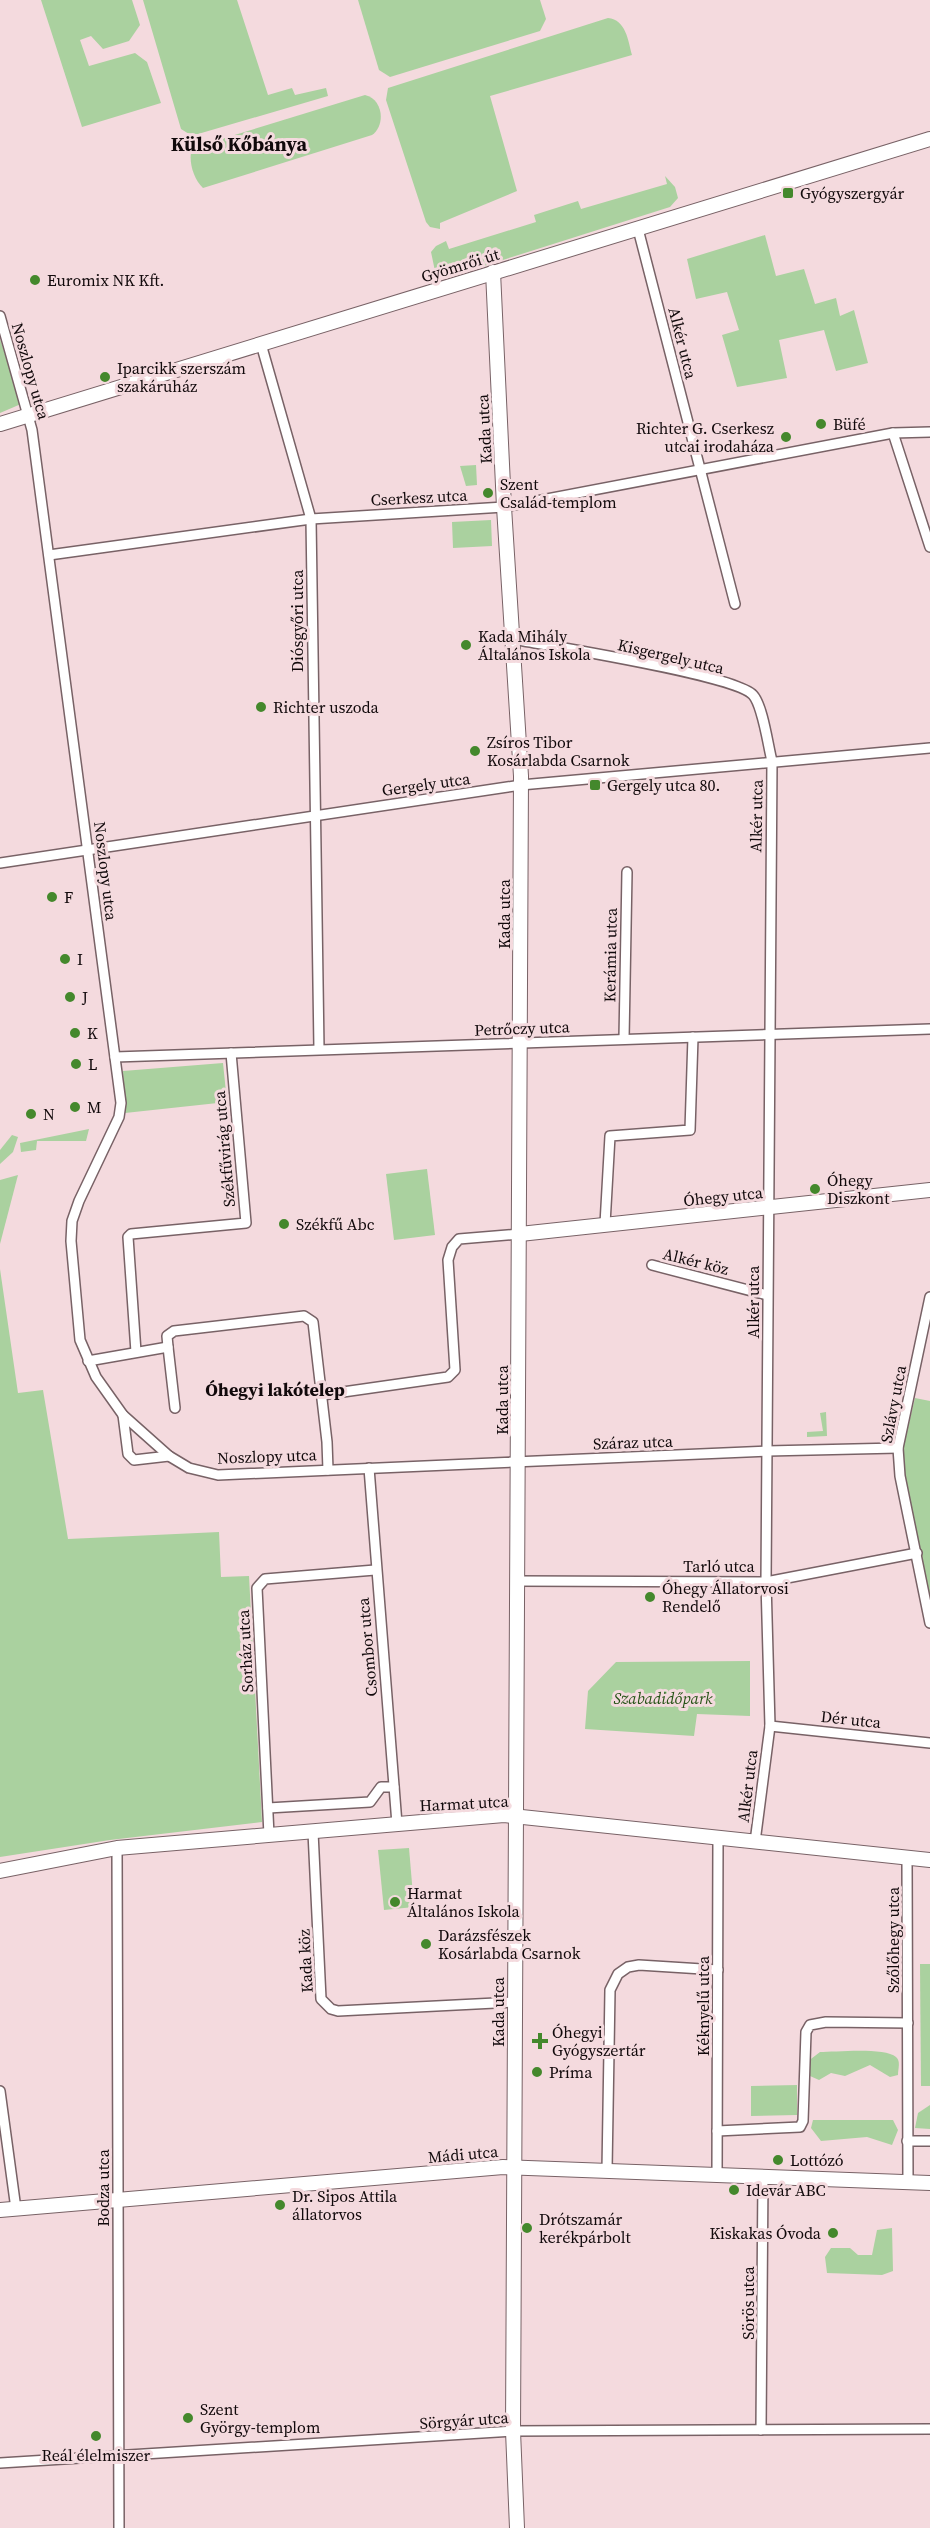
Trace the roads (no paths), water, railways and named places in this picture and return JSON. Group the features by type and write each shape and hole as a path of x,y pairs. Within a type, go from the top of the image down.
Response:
{"street":[{"name":"Gyömrői út","path":"0,424 930,139"},
{"name":"Alkér utca","path":"638,229 735,604"},
{"name":"Kada utca","path":"493,272 504,507 521,785 513,2431 517,2528"},
{"name":"Noszlopy utca","path":"0,316 30,414 121,1103 119,1117 79,1201 72,1221 71,1241 80,1340 88,1361 123,1415 169,1456 189,1468 218,1475 369,1468"},
{"name":"Diósgyőri utca","path":"261,344 311,519 319,1049"},
{"name":"Cserkesz utca","path":"50,555 311,519 504,507 893,433 930,432"},
{"path":"893,433 930,547"},
{"name":"Kisgergely utca","path":"513,639 692,673 747,691 758,703 772,761"},
{"name":"Gergely utca","path":"0,863 521,785 930,747"},
{"name":"Alkér utca","path":"755,1842 770,1726 766,1582 772,761"},
{"name":"Kerámia utca","path":"624,1039 627,872"},
{"name":"Petrőczy utca","path":"115,1057 930,1029"},
{"path":"604,1224 610,1136 690,1130 693,1037"},
{"name":"Székfűvirág utca","path":"136,1352 128,1238 130,1234 246,1223 231,1053"},
{"name":"Óhegy utca","path":"520,1234 930,1190"},
{"path":"322,1395 448,1377 455,1370 448,1260 452,1247 459,1239 520,1234"},
{"name":"Alkér köz","path":"652,1265 767,1295"},
{"name":"Szlávy utca","path":"930,1297 898,1448 900,1476 930,1623"},
{"path":"175,1408 167,1336 174,1331 304,1316 313,1322 322,1395 327,1470"},
{"path":"88,1361 168,1347"},
{"name":"Noszlopy utca","path":"123,1415 128,1454 134,1460 169,1456"},
{"name":"Száraz utca","path":"369,1468 767,1451 898,1448"},
{"name":"Csombor utca","path":"369,1468 375,1570 397,1824"},
{"name":"Tarló utca","path":"518,1581 766,1582 917,1553"},
{"name":"Sorház utca","path":"269,1835 257,1588 265,1579 375,1570"},
{"name":"Dér utca","path":"770,1726 930,1743"},
{"path":"268,1808 370,1802 377,1796 381,1787 394,1787"},
{"name":"Harmat utca","path":"0,1871 117,1848 397,1824 516,1817 930,1860"},
{"name":"Kada köz","path":"313,1832 321,1999 325,2004 338,2011 514,2002"},
{"name":"Kéknyelű utca","path":"717,2175 718,1838"},
{"name":"Bodza utca","path":"117,1848 119,2528"},
{"name":"Szőlőhegy utca","path":"907,1857 908,2182"},
{"path":"607,2170 608,2022 610,1990 613,1982 628,1968 639,1965 718,1970"},
{"path":"717,2131 800,2127 806,2032 810,2025 908,2023"},
{"path":"0,2091 16,2209"},
{"path":"907,2141 930,2141"},
{"name":"Mádi utca","path":"0,2210 514,2167 930,2183"},
{"name":"Sörös utca","path":"761,2430 763,2176"},
{"name":"Sörgyár utca","path":"0,2463 513,2431 930,2429"}],"place":[{"name":"Gyógyszergyár","path":"788,193"},
{"name":"Euromix NK Kft.","path":"35,280"},
{"name":"Iparcikk szerszám szakáruház","path":"105,377"},
{"name":"Büfé","path":"821,424"},
{"name":"Richter G. Cserkesz utcai irodaháza","path":"786,437"},
{"name":"Szent Család-templom","path":"488,493"},
{"name":"Kada Mihály Általános Iskola","path":"466,645"},
{"name":"Richter uszoda","path":"261,707"},
{"name":"Zsíros Tibor Kosárlabda Csarnok","path":"475,751"},
{"name":"Gergely utca 80.","path":"595,785"},
{"name":"F","path":"52,897"},
{"name":"I","path":"65,959"},
{"name":"J","path":"70,997"},
{"name":"K","path":"75,1033"},
{"name":"L","path":"76,1064"},
{"name":"M","path":"75,1107"},
{"name":"N","path":"31,1114"},
{"name":"Óhegy Diszkont","path":"815,1189"},
{"name":"Székfű Abc","path":"284,1224"},
{"name":"Óhegy Állatorvosi Rendelő","path":"650,1597"},
{"name":"Harmat Általános Iskola","path":"395,1902"},
{"name":"Darázsfészek Kosárlabda Csarnok","path":"426,1944"},
{"name":"Óhegyi Gyógyszertár","path":"540,2041"},
{"name":"Príma","path":"537,2072"},
{"name":"Lottózó","path":"778,2160"},
{"name":"Idevár ABC","path":"734,2190"},
{"name":"Dr. Sipos Attila állatorvos","path":"280,2205"},
{"name":"Drótszamár kerékpárbolt","path":"527,2228"},
{"name":"Kiskakas Óvoda","path":"833,2233"},
{"name":"Szent György-templom","path":"188,2418"},
{"name":"Reál élelmiszer","path":"96,2436"}],"district":[{"name":"Külső Kőbánya","path":"239,144"},
{"name":"Óhegyi lakótelep","path":"275,1389"}],"park label":[{"name":"Szabadidőpark","path":"663,1698"}]}
